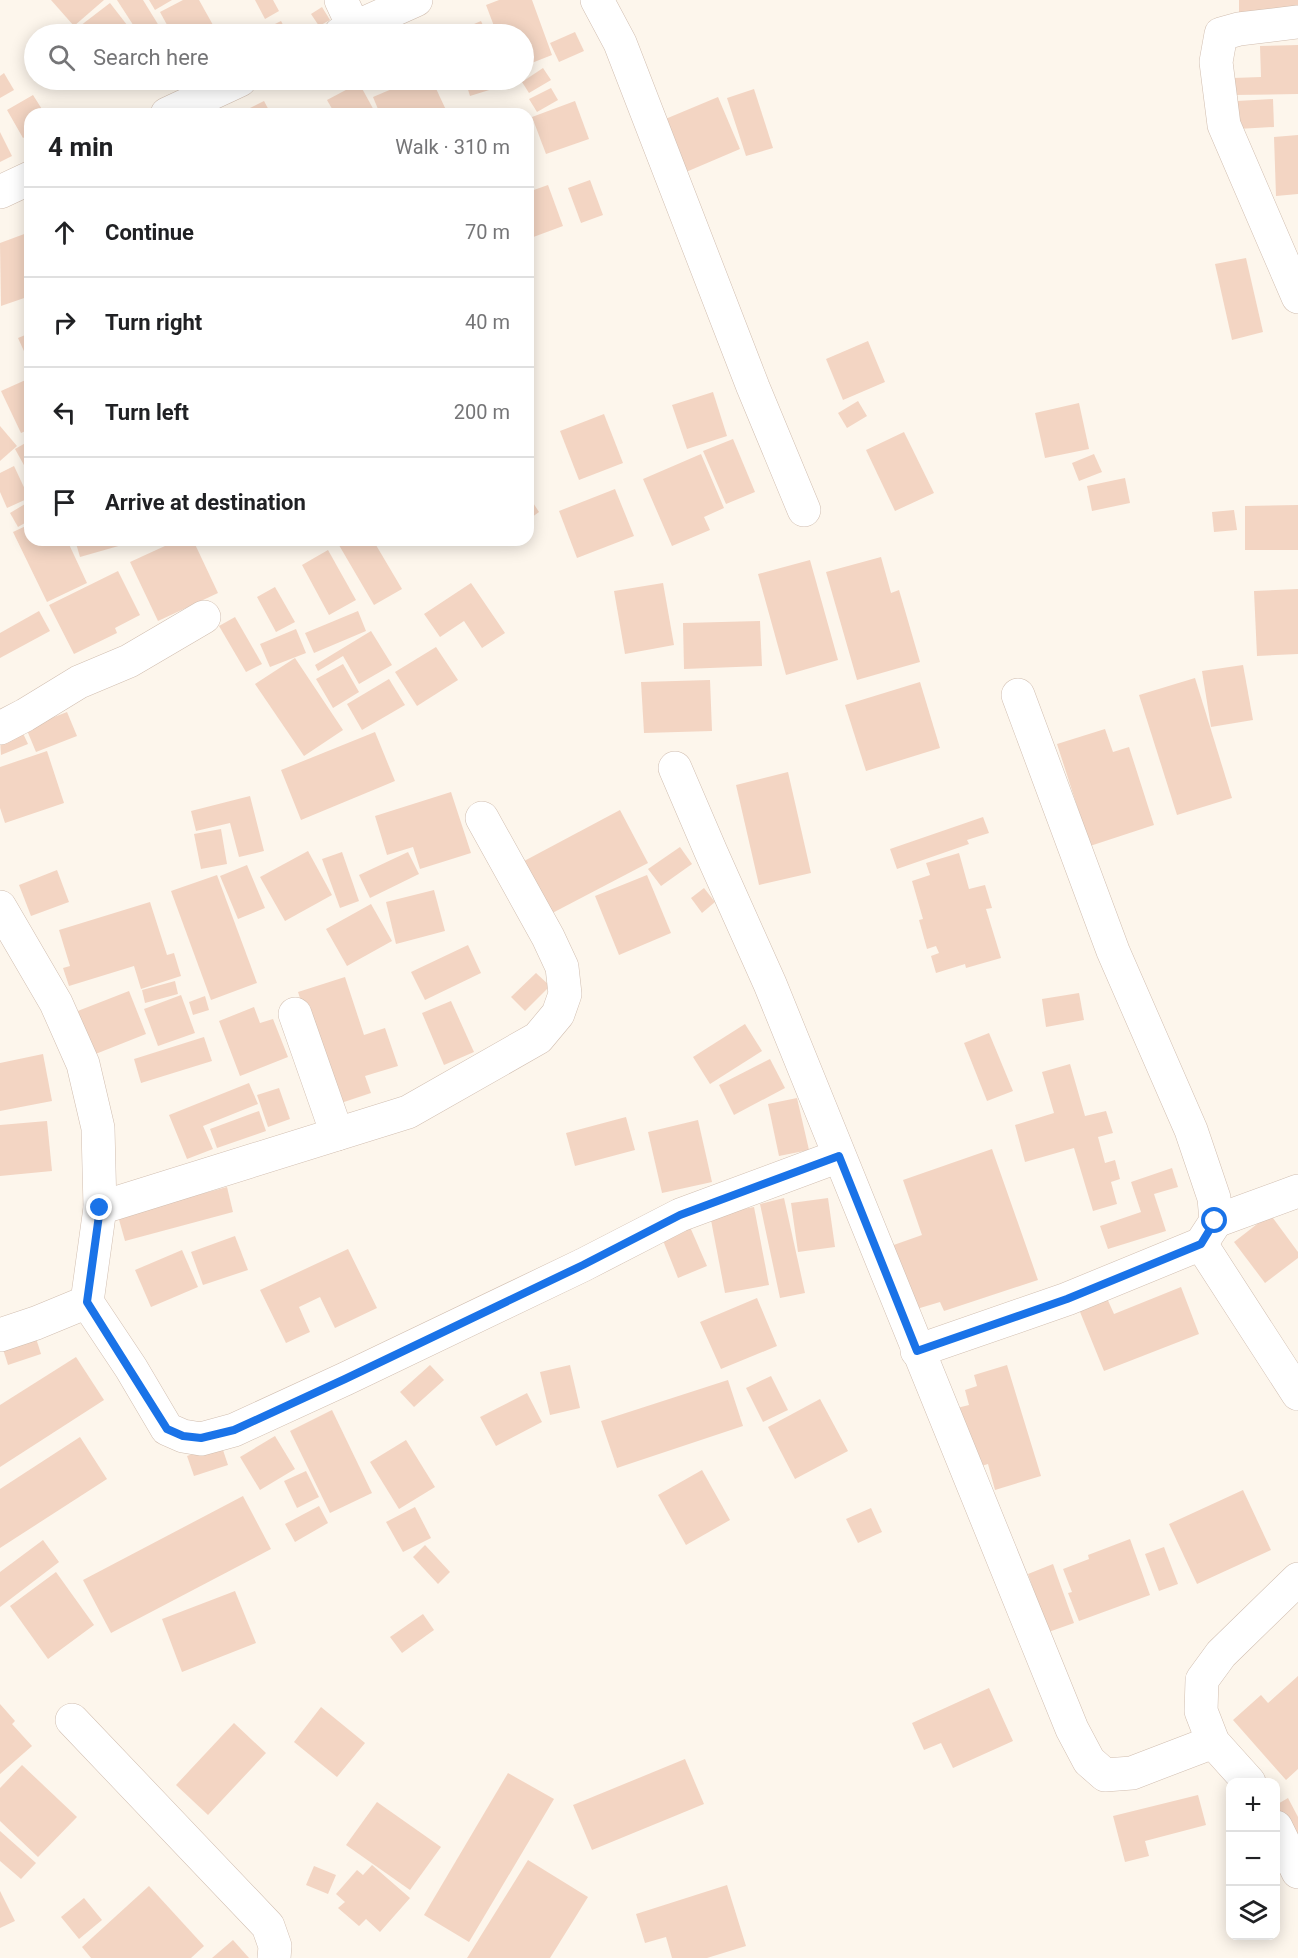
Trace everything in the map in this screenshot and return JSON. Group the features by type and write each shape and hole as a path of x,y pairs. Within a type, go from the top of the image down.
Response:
{"street":[{"path":"345,21 416,0"},
{"path":"597,0 620,43 753,387 804,510"},
{"path":"1298,22 1239,29 1221,34 1215,62 1224,124 1298,297"},
{"path":"180,108 219,90"},
{"path":"0,192 24,181"},
{"path":"0,728 79,682 129,661 204,617"},
{"path":"1018,696 1113,951 1191,1130 1214,1198 1208,1233 1298,1394"},
{"path":"675,768 770,984 1072,1729 1089,1761 1105,1775 1132,1773 1213,1742"},
{"path":"100,1208 408,1112 538,1038 558,1014 565,994 562,967 482,818"},
{"path":"0,907 56,1004 83,1064 98,1128 100,1208 87,1302 167,1429 183,1436 201,1438 234,1430 583,1265 680,1215 839,1156"},
{"path":"295,1014 337,1134"},
{"path":"917,1351 1067,1299 1298,1191"},
{"path":"0,1335 87,1302"},
{"path":"1246,1778 1213,1742 1201,1711 1202,1680 1221,1654 1298,1579"},
{"path":"72,1720 268,1926 275,1946 274,1958"},
{"path":"1278,1832 1298,1872"}],"building":[{"path":"51,0 104,0 76,24 72,24"},
{"path":"117,0 143,0 158,24 133,24"},
{"path":"149,0 172,0 155,10"},
{"path":"183,0 199,0 212,24 167,24 160,12"},
{"path":"255,0 273,0 279,11 265,19"},
{"path":"499,0 532,0 552,55 534,62 534,24 493,24 486,5"},
{"path":"1239,0 1298,0 1298,15 1239,13"},
{"path":"110,3 126,24 83,24"},
{"path":"322,7 330,20 318,24 311,14"},
{"path":"575,32 584,51 559,62 550,43"},
{"path":"1298,45 1298,94 1233,95 1233,78 1261,77 1260,46"},
{"path":"543,68 551,80 529,93 527,90 534,90 534,74"},
{"path":"4,73 14,90 0,98 0,76"},
{"path":"551,88 558,100 537,112 529,99"},
{"path":"754,89 773,148 746,156 727,98"},
{"path":"346,90 363,90 373,108 332,108 327,100"},
{"path":"389,90 437,90 445,108 378,108 373,97"},
{"path":"468,90 489,90 470,96"},
{"path":"33,95 41,108 24,108 23,138 7,110"},
{"path":"718,97 740,149 686,172 663,120"},
{"path":"1273,99 1274,127 1238,129 1237,101"},
{"path":"264,101 268,108 250,108"},
{"path":"575,101 589,139 546,154 534,122 534,116"},
{"path":"0,132 12,156 0,162"},
{"path":"1298,135 1298,194 1276,196 1274,137"},
{"path":"590,180 603,215 581,223 568,188"},
{"path":"548,185 563,226 534,237 534,190"},
{"path":"24,234 24,298 1,306 0,243"},
{"path":"1246,258 1263,332 1232,340 1215,264"},
{"path":"24,336 24,351 18,338"},
{"path":"868,341 885,382 843,400 826,359"},
{"path":"24,381 24,432 21,433 1,391"},
{"path":"713,392 727,436 687,449 672,405"},
{"path":"858,401 867,416 847,428 838,413"},
{"path":"1079,403 1089,449 1045,458 1035,413"},
{"path":"604,414 623,463 579,480 560,431"},
{"path":"0,426 17,446 0,461"},
{"path":"904,432 934,493 895,511 866,450"},
{"path":"733,439 755,492 726,504 703,451"},
{"path":"24,444 24,465 15,449"},
{"path":"701,454 724,508 704,517 710,530 672,546 643,479"},
{"path":"1094,454 1102,472 1079,481 1072,463"},
{"path":"14,466 24,487 24,500 7,508 0,492 0,473"},
{"path":"1125,478 1130,503 1092,511 1087,486"},
{"path":"615,489 634,536 577,558 559,511"},
{"path":"534,504 539,512 534,516"},
{"path":"24,505 24,524 18,527 10,513"},
{"path":"1298,505 1298,550 1245,550 1245,506"},
{"path":"1234,510 1237,530 1214,532 1212,512"},
{"path":"24,527 24,546 70,546 87,583 47,602 13,532"},
{"path":"77,546 118,546 80,557"},
{"path":"165,546 196,546 218,593 158,621 130,562"},
{"path":"340,546 377,546 402,589 374,605"},
{"path":"328,550 356,600 329,615 302,565"},
{"path":"881,557 891,593 899,590 920,662 857,680 826,572"},
{"path":"810,560 838,660 786,675 758,574"},
{"path":"118,571 140,615 115,628 117,633 74,654 49,605"},
{"path":"471,583 505,633 482,648 464,621 440,637 424,614"},
{"path":"663,583 674,645 625,654 614,591"},
{"path":"275,587 295,622 276,632 257,597"},
{"path":"1298,589 1298,654 1257,656 1254,591"},
{"path":"39,611 50,631 0,658 0,633"},
{"path":"358,611 366,631 314,653 305,633"},
{"path":"235,617 262,664 246,672 219,626"},
{"path":"760,621 762,666 684,669 683,623"},
{"path":"296,629 306,653 270,667 260,644"},
{"path":"371,631 392,665 359,684 343,656 318,671 315,665"},
{"path":"436,647 458,680 417,706 395,672"},
{"path":"295,658 343,730 304,756 255,684"},
{"path":"343,664 359,692 333,708 316,679"},
{"path":"1243,665 1253,720 1211,727 1202,671"},
{"path":"1195,678 1232,798 1177,815 1139,695"},
{"path":"389,679 405,705 362,730 347,704"},
{"path":"710,680 712,731 644,733 641,682"},
{"path":"920,682 940,748 866,771 845,705"},
{"path":"67,712 77,736 36,752 26,728"},
{"path":"21,729 28,744 1,755 0,738"},
{"path":"1105,729 1113,752 1129,747 1154,825 1090,846 1057,744"},
{"path":"375,732 395,781 301,820 281,770"},
{"path":"47,751 64,803 5,823 0,808 0,767"},
{"path":"788,772 811,873 759,885 736,785"},
{"path":"451,792 471,853 420,869 413,847 387,855 375,816"},
{"path":"250,796 264,851 239,857 230,823 196,831 191,811"},
{"path":"620,810 648,863 539,920 511,868"},
{"path":"983,817 989,833 967,840 969,844 897,869 890,849"},
{"path":"221,829 227,864 201,869 194,834"},
{"path":"680,847 692,864 661,886 648,869"},
{"path":"308,851 332,895 285,921 260,877"},
{"path":"342,852 359,901 340,908 322,859"},
{"path":"408,852 419,874 370,898 359,875"},
{"path":"959,853 969,889 985,885 992,908 986,909 1001,958 966,968 965,964 936,973 931,956 939,953 936,946 927,949 919,920 923,919 912,881 930,875 926,863"},
{"path":"247,865 265,908 238,919 220,876"},
{"path":"57,870 69,902 31,916 19,885"},
{"path":"217,875 257,983 211,1000 171,891"},
{"path":"647,875 671,933 619,955 595,896"},
{"path":"704,888 715,902 702,913 691,898"},
{"path":"434,890 445,931 396,944 386,902"},
{"path":"150,902 167,955 174,953 181,976 141,989 134,966 69,986 63,968 70,966 59,930"},
{"path":"371,904 392,941 347,966 326,929"},
{"path":"468,945 481,973 425,1000 411,972"},
{"path":"536,973 550,986 525,1011 511,997"},
{"path":"345,977 364,1035 385,1028 398,1066 365,1076 371,1093 335,1105 298,992"},
{"path":"175,981 178,994 145,1003 142,990"},
{"path":"129,991 146,1034 88,1057 70,1014"},
{"path":"1079,993 1084,1020 1046,1027 1042,999"},
{"path":"181,995 195,1033 158,1046 144,1009"},
{"path":"205,996 209,1010 193,1015 189,1002"},
{"path":"451,1001 474,1052 444,1065 422,1013"},
{"path":"254,1007 260,1023 273,1019 288,1057 240,1076 219,1021"},
{"path":"745,1024 762,1051 710,1084 693,1057"},
{"path":"989,1033 1013,1091 987,1101 964,1043"},
{"path":"204,1037 212,1061 141,1083 134,1059"},
{"path":"43,1054 52,1101 0,1111 0,1063"},
{"path":"770,1059 785,1088 734,1115 719,1085"},
{"path":"1070,1064 1085,1116 1106,1111 1113,1133 1098,1137 1105,1163 1115,1160 1120,1179 1111,1182 1117,1204 1093,1211 1074,1148 1025,1162 1015,1125 1054,1113 1042,1072"},
{"path":"249,1083 258,1104 203,1126 213,1149 187,1159 169,1115"},
{"path":"279,1088 290,1119 268,1127 257,1095"},
{"path":"797,1098 809,1150 779,1156 768,1104"},
{"path":"259,1111 266,1131 217,1148 210,1129"},
{"path":"626,1117 635,1150 575,1166 566,1133"},
{"path":"698,1120 712,1182 662,1193 648,1132"},
{"path":"47,1121 52,1171 0,1176 0,1125"},
{"path":"992,1149 1038,1280 944,1311 940,1302 910,1311 888,1247 922,1235 903,1180"},
{"path":"1172,1168 1178,1187 1154,1194 1166,1231 1108,1249 1100,1226 1141,1212 1131,1182"},
{"path":"227,1187 233,1212 125,1241 118,1216"},
{"path":"784,1198 805,1293 780,1298 760,1204"},
{"path":"828,1198 835,1247 798,1252 791,1203"},
{"path":"754,1207 769,1285 725,1293 710,1215"},
{"path":"1270,1214 1298,1252 1298,1258 1265,1283 1234,1242"},
{"path":"690,1227 707,1266 678,1278 662,1238"},
{"path":"235,1236 248,1270 203,1285 191,1252"},
{"path":"348,1249 377,1308 335,1328 320,1297 299,1307 310,1332 286,1343 260,1290"},
{"path":"182,1250 198,1287 151,1307 135,1270"},
{"path":"1181,1287 1199,1334 1104,1371 1078,1307 1106,1296 1114,1314"},
{"path":"757,1298 777,1346 721,1369 700,1322"},
{"path":"35,1335 41,1354 8,1365 2,1346"},
{"path":"76,1357 104,1400 0,1467 0,1405"},
{"path":"430,1365 444,1380 414,1407 400,1392"},
{"path":"570,1365 580,1408 550,1415 540,1372"},
{"path":"1007,1365 1041,1476 995,1490 988,1464 971,1469 953,1409 969,1405 965,1390 977,1386 974,1375"},
{"path":"771,1376 788,1410 763,1422 746,1388"},
{"path":"728,1380 743,1426 617,1468 601,1421"},
{"path":"527,1393 542,1422 496,1446 480,1417"},
{"path":"820,1399 848,1451 795,1479 768,1427"},
{"path":"332,1410 372,1493 330,1513 290,1431"},
{"path":"275,1436 295,1469 260,1490 240,1457"},
{"path":"80,1437 107,1479 0,1548 0,1489"},
{"path":"406,1440 435,1487 399,1509 370,1462"},
{"path":"221,1444 228,1465 194,1476 187,1456"},
{"path":"702,1470 730,1520 686,1545 658,1495"},
{"path":"306,1471 319,1497 297,1508 284,1481"},
{"path":"1243,1490 1271,1550 1197,1584 1169,1524"},
{"path":"243,1496 271,1549 111,1633 83,1580"},
{"path":"319,1506 328,1523 295,1542 285,1524"},
{"path":"415,1507 431,1538 403,1552 386,1522"},
{"path":"871,1508 882,1532 858,1543 846,1519"},
{"path":"1130,1539 1150,1595 1079,1621 1068,1593 1072,1592 1063,1569 1089,1559 1088,1555"},
{"path":"43,1540 59,1562 0,1607 0,1572"},
{"path":"425,1545 450,1572 438,1584 413,1557"},
{"path":"1164,1547 1178,1584 1159,1591 1145,1554"},
{"path":"1053,1564 1074,1623 1043,1634 1029,1596 1035,1594 1028,1574"},
{"path":"56,1572 94,1625 48,1659 10,1606"},
{"path":"235,1591 256,1643 182,1672 162,1619"},
{"path":"423,1614 434,1630 402,1653 390,1637"},
{"path":"1298,1676 1298,1769 1286,1780 1233,1720 1261,1695 1268,1703"},
{"path":"989,1688 1013,1741 953,1768 941,1743 924,1750 912,1723"},
{"path":"0,1704 15,1721 12,1724 32,1746 0,1774"},
{"path":"321,1707 365,1743 337,1777 294,1742"},
{"path":"234,1723 266,1753 208,1815 176,1785"},
{"path":"685,1759 704,1804 592,1850 573,1805"},
{"path":"22,1765 77,1817 38,1857 0,1821 0,1788"},
{"path":"508,1773 554,1799 469,1942 424,1915"},
{"path":"1198,1795 1206,1825 1145,1841 1149,1856 1125,1862 1113,1816"},
{"path":"1288,1798 1298,1817 1298,1840 1292,1843 1280,1818 1280,1803"},
{"path":"377,1802 441,1847 410,1890 346,1845"},
{"path":"0,1831 36,1863 21,1879 0,1861"},
{"path":"528,1860 588,1897 550,1958 467,1958"},
{"path":"372,1865 410,1898 380,1932 366,1919 359,1926 338,1908 345,1902 336,1894 357,1870 363,1875"},
{"path":"314,1866 336,1875 328,1894 306,1885"},
{"path":"727,1885 746,1946 707,1958 672,1958 666,1937 645,1943 636,1914"},
{"path":"149,1886 204,1946 191,1958 91,1958 82,1947"},
{"path":"0,1891 15,1921 0,1928"},
{"path":"84,1898 102,1920 79,1939 61,1917"},
{"path":"233,1940 249,1958 212,1958"}],"route":[{"path":"100,1208 87,1302 131,1368 167,1429 183,1436 201,1438 234,1430 345,1379 583,1265 680,1215 839,1156 917,1351 1067,1299 1201,1244 1215,1221"}]}
